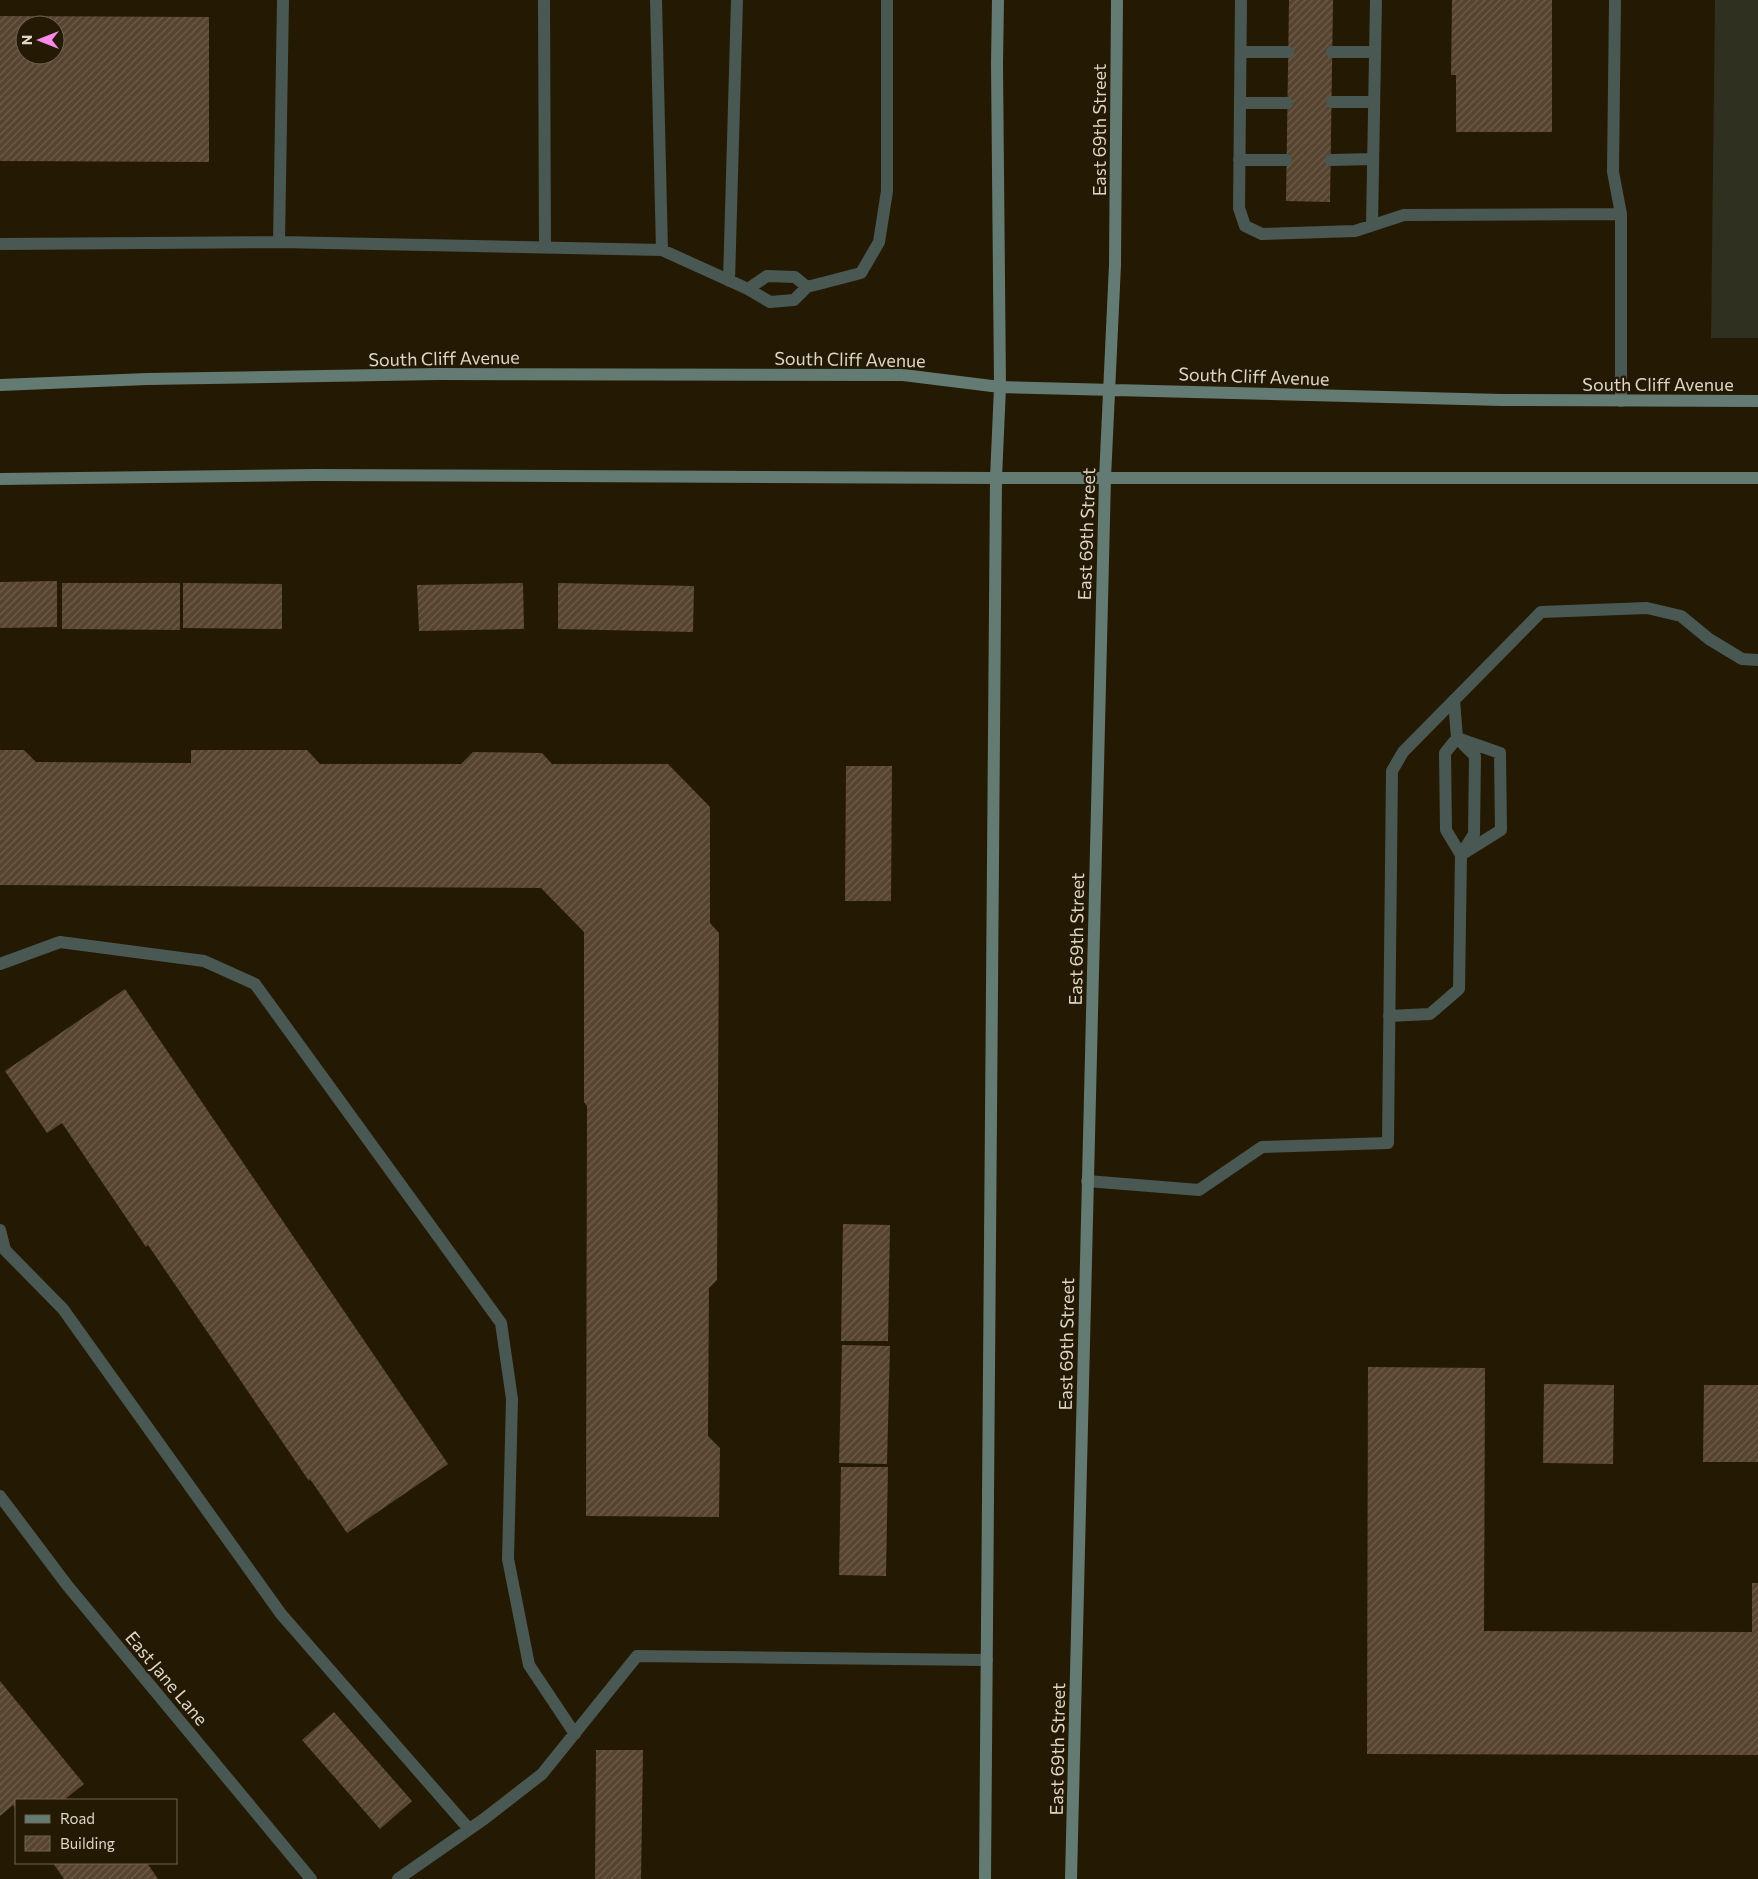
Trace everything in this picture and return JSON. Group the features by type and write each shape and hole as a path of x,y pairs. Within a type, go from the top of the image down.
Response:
{"main road":[{"path":"985,1879 996,478 1000,387 998,0"},
{"name":"East 69th Street","path":"1071,1879 1105,478 1115,264 1117,0"},
{"name":"South Cliff Avenue","path":"0,385 147,379 438,374 903,375 1000,387 1502,400 1758,401"},
{"path":"0,479 315,474 996,478 1758,478"}],"street":[{"path":"279,242 283,0"},
{"path":"544,0 545,247"},
{"path":"656,0 662,250"},
{"path":"729,281 737,0"},
{"path":"0,244 279,242 662,250 695,263 770,302 794,300 807,287 861,273 879,242 887,191 888,0"},
{"path":"1241,0 1239,208 1245,226 1262,234 1355,231 1404,215 1622,214"},
{"path":"1372,226 1376,0"},
{"path":"1615,0 1613,172 1622,214 1622,401"},
{"path":"1241,52 1288,52"},
{"path":"1332,52 1374,52"},
{"path":"1332,102 1374,102"},
{"path":"1240,103 1288,103"},
{"path":"1331,160 1373,159"},
{"path":"1239,160 1286,160"},
{"path":"748,289 767,276 795,277 807,287"},
{"path":"1087,1181 1198,1190 1262,1147 1388,1143 1392,771 1403,752 1541,612 1647,608 1681,616 1709,639 1742,659 1758,660"},
{"path":"1389,1016 1430,1014 1458,989 1461,855 1474,834 1475,756 1457,738 1454,700"},
{"path":"1457,738 1445,753 1446,830 1461,855"},
{"path":"1457,738 1500,753 1501,830 1461,855"},
{"path":"0,964 60,942 204,961 255,984 501,1323 512,1399 508,1559 529,1665 575,1734"},
{"path":"0,1230 5,1250 63,1309 282,1614 470,1829"},
{"name":"East Jane Lane","path":"0,1496 67,1585 311,1879"},
{"path":"398,1879 470,1829 542,1774 637,1656 987,1660"}],"green space":[{"path":"1715,0 1758,0 1758,338 1711,338"}],"building":[{"path":"1289,0 1333,0 1330,202 1286,201"},
{"path":"1452,0 1552,0 1552,132 1456,132 1456,75 1451,75"},
{"path":"0,16 15,16 15,65 65,65 65,16 209,17 209,162 0,161"},
{"path":"57,581 57,627 0,628 0,582"},
{"path":"62,583 180,583 180,630 62,629"},
{"path":"183,583 282,584 282,629 183,628"},
{"path":"523,583 524,629 419,631 417,585"},
{"path":"558,583 694,586 693,632 558,629"},
{"path":"0,750 24,750 36,762 191,763 191,750 307,750 320,764 461,764 473,752 542,753 552,764 668,764 710,807 710,923 719,933 717,1280 709,1288 708,1436 720,1448 719,1517 586,1516 587,1106 584,1102 584,932 541,888 0,885"},
{"path":"846,766 892,766 891,901 845,901"},
{"path":"125,989 448,1464 347,1533 310,1479 309,1481 148,1245 146,1247 62,1123 47,1133 5,1071"},
{"path":"843,1224 890,1225 888,1341 841,1341"},
{"path":"842,1345 890,1346 887,1464 839,1463"},
{"path":"1368,1367 1485,1368 1484,1631 1752,1632 1752,1583 1758,1583 1758,1755 1367,1754"},
{"path":"1544,1384 1614,1385 1613,1464 1543,1463"},
{"path":"1704,1385 1758,1385 1758,1462 1703,1462"},
{"path":"841,1467 888,1467 886,1576 839,1575"},
{"path":"0,1681 84,1784 65,1799 15,1799 15,1808 13,1805 0,1816"},
{"path":"334,1712 412,1801 380,1829 302,1740"},
{"path":"596,1750 643,1750 641,1879 595,1879"},
{"path":"54,1864 148,1864 158,1879 64,1879"}]}
